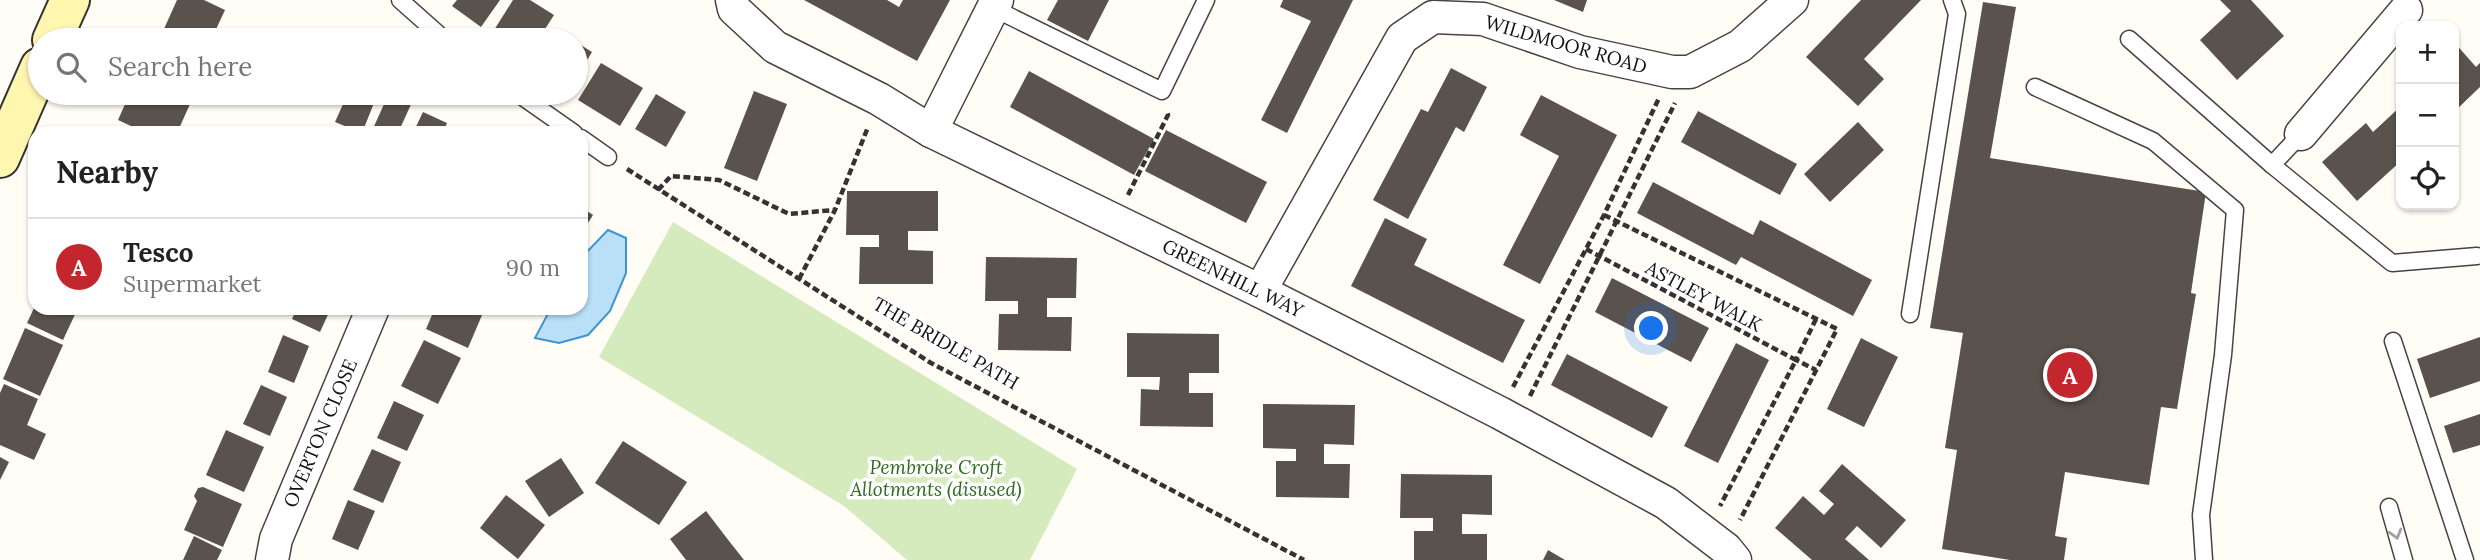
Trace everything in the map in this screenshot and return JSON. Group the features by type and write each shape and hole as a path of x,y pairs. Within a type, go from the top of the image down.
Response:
{"main road":[{"path":"57,28 70,0"},
{"path":"0,158 28,94"}],"street":[{"name":"GREENHILL WAY","path":"732,0 734,9 775,47 879,99 931,131 1509,417 1666,503 1722,548"},
{"path":"1681,72 1740,46 1792,0"},
{"path":"931,131 995,4"},
{"path":"2301,134 2408,4"},
{"name":"WILDMOOR ROAD","path":"1260,292 1402,38 1431,8 1483,19 1580,52 1681,72"},
{"name":"OVERTON CLOSE","path":"272,560 276,539 370,315"}],"lane":[{"path":"400,0 432,28"},
{"path":"995,4 1162,91 1206,0"},
{"path":"1910,314 1957,14 1952,0"},
{"path":"2129,39 2272,165 2392,263 2477,256"},
{"path":"2035,87 2153,141 2235,210 2223,355 2201,515 2204,560"},
{"path":"534,105 564,126"},
{"path":"2272,165 2301,134"},
{"path":"588,143 608,157"},
{"path":"2393,341 2465,560"},
{"path":"2389,507 2404,560"}],"path":[{"path":"1509,417 1586,249 1681,72"},
{"path":"1509,417 1617,222 1681,72"},
{"path":"1116,221 1168,116 1162,91"},
{"path":"799,279 835,210 879,99"},
{"name":"THE BRIDLE PATH","path":"608,157 931,363 1304,560"},
{"path":"658,190 671,176 719,180 789,214 835,210"},
{"name":"ASTLEY WALK","path":"1604,215 1837,329 1722,548"},
{"name":"ASTLEY WALK","path":"1586,249 1816,370"},
{"path":"1722,548 1796,360 1816,319"}],"green space":[{"name":"Pembroke Croft Allotments (disused)","path":"673,222 1077,469 1030,560 907,560 844,506 599,357"}],"water":[{"path":"608,230 626,238 626,273 610,311 588,335 559,343 535,338 547,315 588,315 588,251"}],"building":[{"path":"177,0 204,0 225,10 217,28 164,28"},
{"path":"457,0 500,0 481,27 452,6"},
{"path":"513,0 530,0 554,15 546,28 495,28"},
{"path":"804,0 887,0 899,7 903,0 950,0 917,61"},
{"path":"1058,0 1109,0 1088,41 1047,20"},
{"path":"1283,0 1353,0 1287,133 1261,120 1311,21 1280,7"},
{"path":"1554,0 1587,0 1583,12"},
{"path":"1861,0 1921,0 1864,59 1884,79 1858,106 1806,57"},
{"path":"2220,0 2251,0 2284,36 2237,80 2200,40 2231,11"},
{"path":"1983,2 2016,7 1990,158 2206,192 2191,293 2196,294 2177,409 2161,407 2149,485 2065,472 2055,536 2067,538 2064,560 2010,560 1942,549 1957,450 1945,448 1963,333 1930,328"},
{"path":"2459,48 2476,67 2480,63 2480,87 2459,107"},
{"path":"601,63 643,88 620,126 586,105 588,84"},
{"path":"1451,68 1487,87 1464,132 1456,127 1408,219 1373,200 1421,109 1428,112"},
{"path":"1029,71 1154,139 1134,175 1010,107"},
{"path":"754,91 787,104 757,181 724,168"},
{"path":"656,94 686,112 666,147 635,129"},
{"path":"1541,95 1617,135 1540,284 1503,265 1559,156 1520,135"},
{"path":"125,105 190,105 180,126 131,126 118,120"},
{"path":"343,105 373,105 365,126 345,126 335,122"},
{"path":"384,105 411,105 401,126 374,126"},
{"path":"1698,111 1797,164 1780,195 1681,142"},
{"path":"2396,111 2396,166 2357,201 2322,162 2366,123 2373,132"},
{"path":"423,112 447,123 446,126 416,126"},
{"path":"1858,122 1884,150 1830,202 1804,174"},
{"path":"1166,130 1267,182 1246,223 1145,171"},
{"path":"1653,182 1753,235 1760,220 1872,280 1853,316 1741,257 1736,265 1637,213"},
{"path":"847,191 938,191 938,231 908,231 908,250 933,251 933,284 859,284 860,247 879,247 879,235 846,235"},
{"path":"1385,218 1427,239 1414,265 1525,320 1503,363 1351,286"},
{"path":"986,257 1077,258 1076,298 1047,298 1047,317 1072,317 1071,351 998,350 999,314 1018,314 1018,301 985,301"},
{"path":"1612,278 1709,328 1691,362 1595,312"},
{"path":"31,315 75,315 63,340 27,323"},
{"path":"294,315 328,315 320,332 292,319"},
{"path":"432,315 482,315 468,348 426,329"},
{"path":"25,328 63,345 40,396 3,379"},
{"path":"1127,333 1219,334 1219,373 1189,373 1189,393 1213,393 1213,427 1140,426 1141,389 1159,390 1160,377 1127,377"},
{"path":"283,335 309,346 294,383 268,372"},
{"path":"2480,337 2480,381 2430,398 2417,359"},
{"path":"1861,338 1898,357 1864,427 1827,409"},
{"path":"424,340 461,358 438,404 401,386"},
{"path":"1736,343 1769,360 1718,463 1684,446"},
{"path":"1567,354 1668,407 1652,438 1551,385"},
{"path":"4,384 38,399 27,425 46,434 34,460 0,445 0,393"},
{"path":"261,385 287,397 270,436 243,424"},
{"path":"394,401 424,415 407,451 377,438"},
{"path":"1263,404 1355,405 1354,445 1324,444 1324,464 1350,464 1349,498 1276,497 1276,461 1296,461 1296,449 1263,448"},
{"path":"2480,414 2480,445 2453,453 2444,426"},
{"path":"226,430 264,447 244,492 206,475"},
{"path":"623,441 687,482 659,525 595,483"},
{"path":"372,449 401,462 383,503 353,490"},
{"path":"0,457 9,462 0,480"},
{"path":"561,458 584,493 549,517 525,481"},
{"path":"1842,464 1906,520 1881,548 1857,526 1845,539 1869,560 1812,560 1775,528 1803,496 1824,515 1834,504 1819,491"},
{"path":"1401,474 1492,475 1492,515 1462,514 1462,534 1487,534 1487,560 1414,560 1414,531 1433,531 1433,518 1400,518"},
{"path":"203,487 242,504 223,547 184,530 197,501 194,496 198,488"},
{"path":"506,495 545,525 518,559 480,528"},
{"path":"348,500 375,511 358,550 332,539"},
{"path":"706,511 744,560 686,560 670,539"},
{"path":"194,536 222,550 217,560 183,560"},
{"path":"1548,550 1565,560 1543,560"}],"place":[{"name":"Tesco","path":"2070,375"}]}
